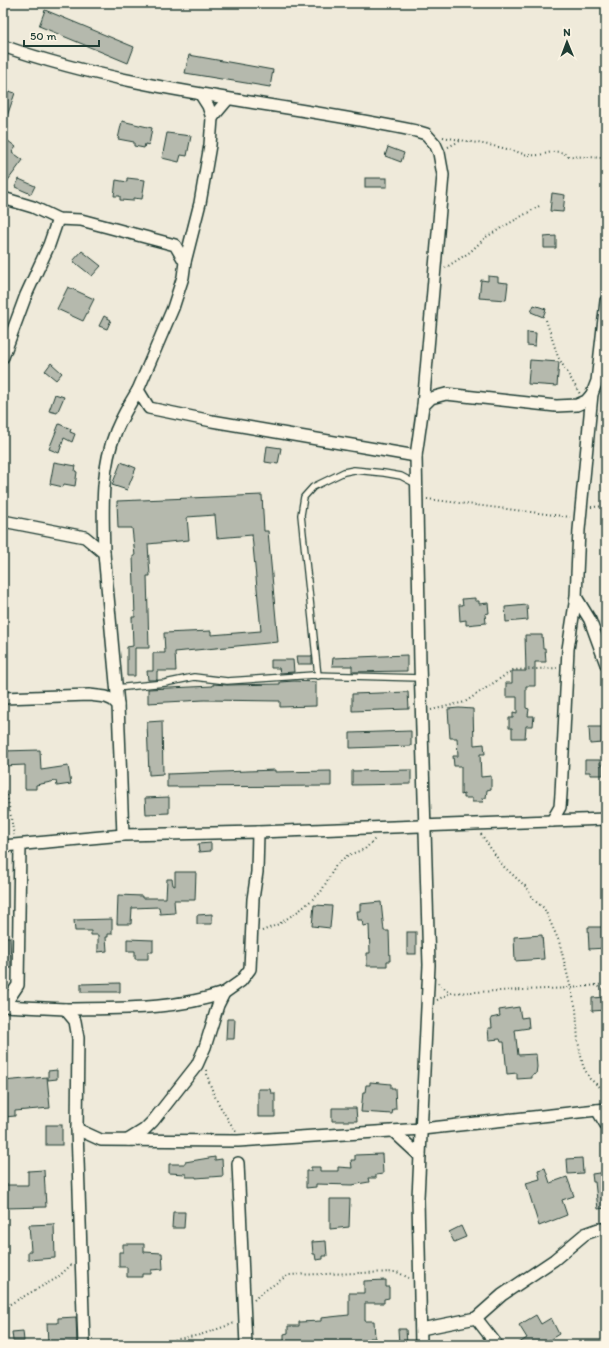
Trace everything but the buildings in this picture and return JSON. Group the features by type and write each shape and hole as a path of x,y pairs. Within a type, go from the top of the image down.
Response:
{"street":[{"path":"3,46 27,55 104,74 201,95 385,124 426,134 440,153 443,176 423,406 416,456 420,678 429,965 418,1198 421,1345"},
{"path":"123,836 118,705 104,553 103,489 110,448 116,431 138,390 173,308 186,262 190,239 200,203 209,152 212,118 208,106 201,95"},
{"path":"212,118 228,99"},
{"path":"3,198 33,207 58,219 81,220 175,245 190,239"},
{"path":"3,357 26,295 49,245 58,219"},
{"path":"175,245 186,262"},
{"path":"552,821 560,807 567,668 576,597 581,513 592,394 597,381 606,301"},
{"path":"138,390 149,408"},
{"path":"423,406 431,398 446,394 556,406 577,405 582,403 592,394"},
{"path":"125,413 149,408 212,421 416,456"},
{"path":"3,521 85,537 104,553"},
{"path":"576,597 590,620 606,664"},
{"path":"3,698 89,695 106,697 113,700 118,705"},
{"path":"3,846 123,836 606,819"},
{"path":"3,1006 65,1009 179,1004 202,1001 224,993 241,981 250,969 253,936 253,899 257,872 258,832"},
{"path":"3,1006 18,985 17,845"},
{"path":"128,1140 144,1130 153,1121 172,1095 191,1074 202,1054 218,1005 224,993"},
{"path":"65,1009 75,1022 78,1038 77,1129 84,1345"},
{"path":"77,1129 101,1140 238,1141 422,1129 602,1110 606,1125"},
{"path":"393,1131 420,1156"},
{"path":"238,1162 246,1345"},
{"path":"421,1329 476,1318 502,1295 554,1260 585,1234 599,1229 606,1229"},
{"path":"476,1318 497,1345"}],"lane":[{"path":"318,676 302,522 304,497 313,487 344,472 354,470 401,476 416,484"},
{"path":"116,688 166,683 194,677 228,681 318,676 420,678"}],"path":[{"path":"426,134 514,150 522,154 543,155 554,150 563,152 568,156 606,158"},
{"path":"440,153 452,144 461,140"},
{"path":"435,274 470,252 486,237 541,205"},
{"path":"546,320 555,350 580,394 582,403"},
{"path":"416,498 581,513 606,506"},
{"path":"422,711 440,710 465,702 513,670 567,668"},
{"path":"3,784 7,795 17,845"},
{"path":"472,824 484,837 502,865 525,886 535,901 544,908 559,941 571,988 576,1009 578,1041 583,1066 590,1079 606,1092"},
{"path":"253,936 279,924 300,910 321,892 336,865 348,855 365,849 386,827"},
{"path":"594,984 606,990"},
{"path":"427,1007 450,993 571,988 594,984 606,984"},
{"path":"202,1054 210,1088 236,1132 238,1141"},
{"path":"3,1308 57,1278 81,1256"},
{"path":"164,1345 173,1340 200,1335 234,1324 244,1316 260,1294 288,1275 397,1272 420,1286"}]}
